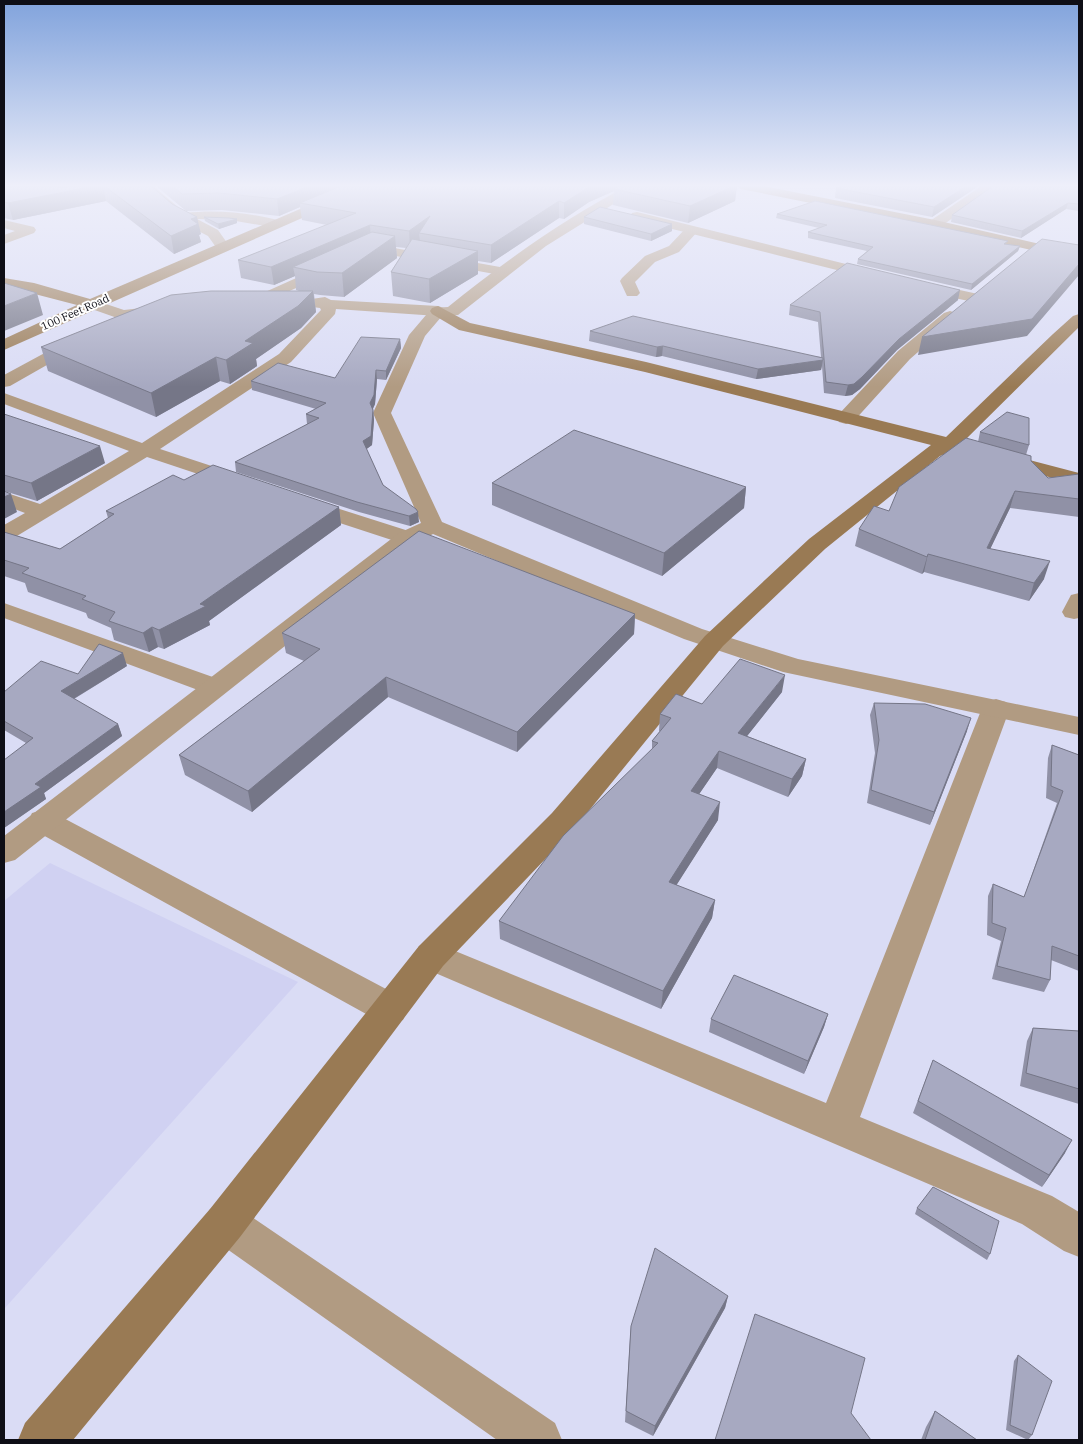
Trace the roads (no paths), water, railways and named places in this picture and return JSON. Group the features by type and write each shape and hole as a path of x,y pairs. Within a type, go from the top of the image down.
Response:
{"main road":[{"name":"100 Feet Road","path":"4,345 211,252"},
{"path":"1067,252 1079,256"},
{"path":"4,282 92,304"},
{"path":"438,311 465,327 589,353 970,450 1079,480"},
{"path":"42,1440 225,1223 431,956 563,821 714,641 817,544 933,452 970,450 1059,336 1079,320"}],"street":[{"path":"362,252 243,304 325,302 452,312 500,271 526,252"},
{"path":"396,252 500,271"},
{"path":"632,293 627,281 650,259 664,252"},
{"path":"780,252 894,280"},
{"path":"1022,259 1031,252"},
{"path":"846,418 904,356 980,293 911,284"},
{"path":"4,298 34,288"},
{"path":"4,534 144,450 285,358 329,311 325,302"},
{"path":"92,304 123,315"},
{"path":"106,324 123,315 170,310"},
{"path":"438,311 417,335 382,413 433,526 693,634 792,666 1079,726"},
{"path":"4,382 89,334"},
{"path":"4,398 144,450 257,488"},
{"path":"285,497 408,538"},
{"path":"4,498 42,512"},
{"path":"4,852 408,538 433,526"},
{"path":"4,610 215,687"},
{"path":"837,1126 996,708"},
{"path":"43,821 390,1009"},
{"path":"431,956 1037,1210 1079,1236"},
{"path":"225,1223 538,1440"}]}
